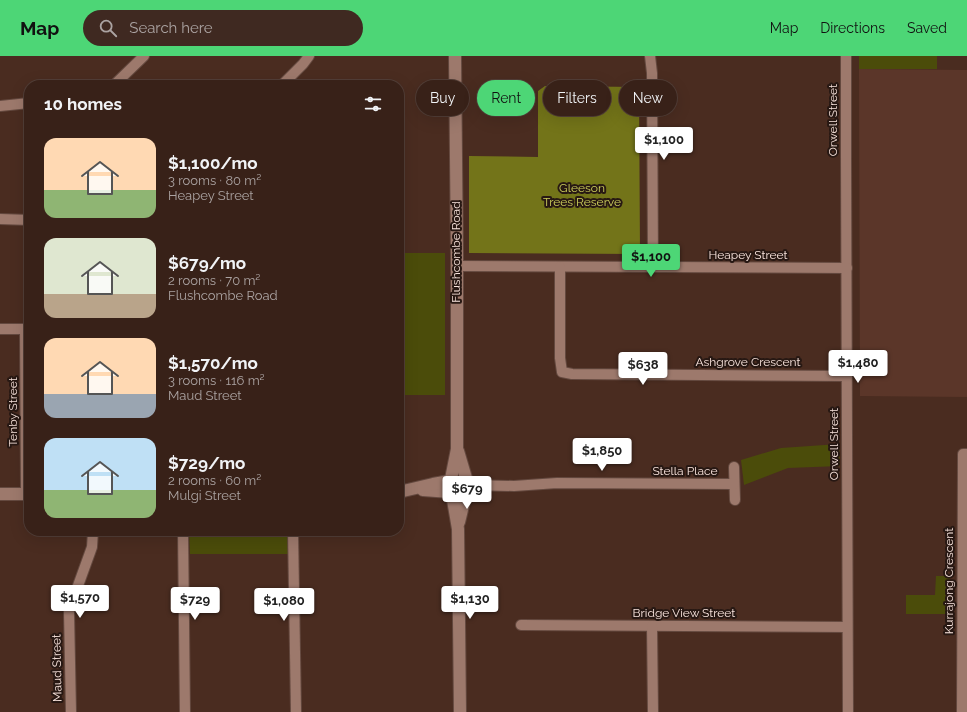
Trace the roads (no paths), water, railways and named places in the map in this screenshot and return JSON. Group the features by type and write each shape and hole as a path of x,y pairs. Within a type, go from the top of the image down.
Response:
{"street":[{"path":"119,80 144,56"},
{"path":"287,80 309,56"},
{"name":"Flushcombe Road","path":"455,56 457,449 451,487 458,529 460,712"},
{"path":"650,56 652,73 653,267"},
{"name":"Orwell Street","path":"846,56 846,475 848,712"},
{"path":"0,106 24,104"},
{"path":"0,219 24,220"},
{"name":"Heapey Street","path":"456,266 847,268"},
{"name":"Ashgrove Crescent","path":"560,267 560,358 562,372 572,374 847,376"},
{"path":"0,329 24,329"},
{"name":"Flushcombe Road","path":"457,449 467,486 458,529"},
{"name":"Kurrajong Crescent","path":"962,712 963,454 967,454"},
{"name":"Stella Place","path":"734,467 735,500"},
{"path":"404,491 433,484 451,487 458,496 464,495 467,486 465,479 460,476 454,478 451,487"},
{"name":"Stella Place","path":"467,486 514,486 557,483 734,484"},
{"path":"0,494 24,494"},
{"name":"Maud Street","path":"71,712 69,612 92,547 93,536"},
{"path":"183,536 185,712"},
{"path":"293,536 296,712"},
{"name":"Bridge View Street","path":"520,625 847,627"},
{"path":"652,626 653,712"}],"park label":[{"name":"Gleeson Trees Reserve","path":"582,195"}]}
